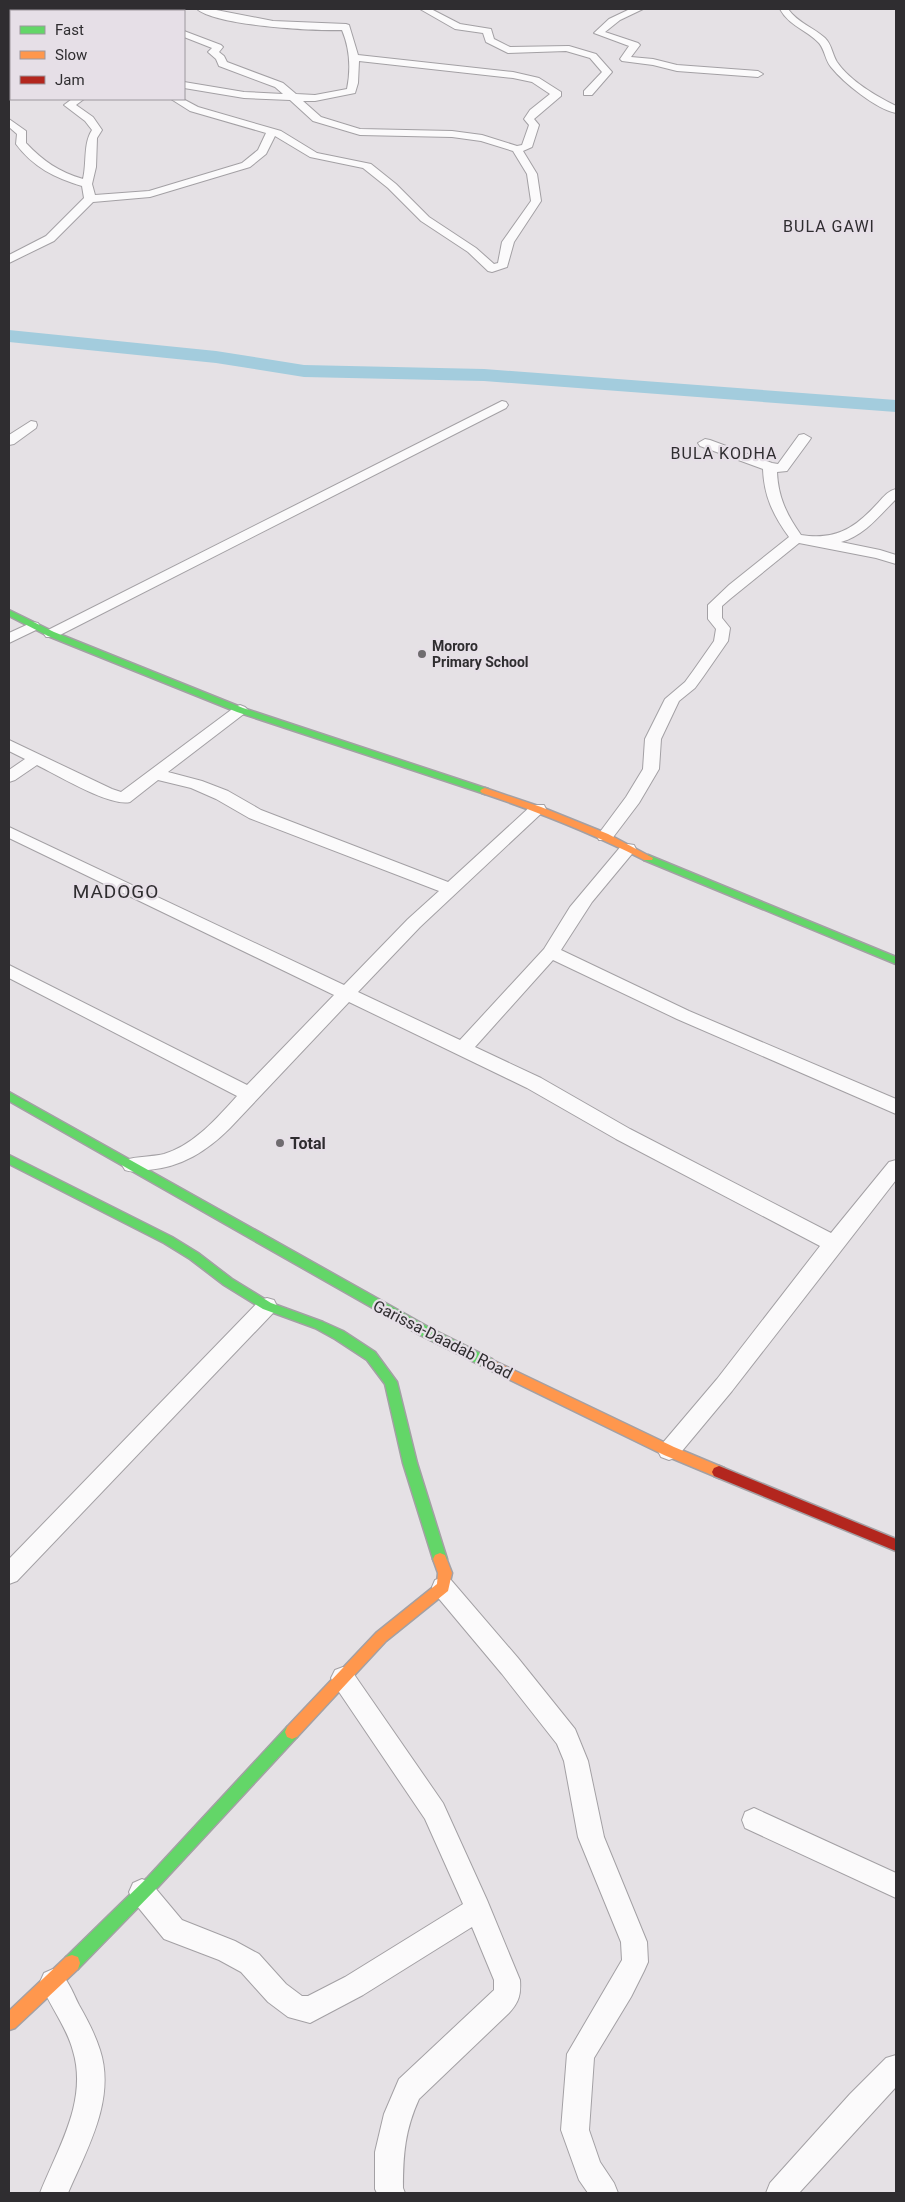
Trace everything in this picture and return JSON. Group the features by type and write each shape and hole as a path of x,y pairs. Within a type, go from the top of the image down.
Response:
{"main road":[{"path":"11,615 50,634 240,710 538,810 604,836 628,849 896,961"},
{"name":"Garissa-Daadab Road","path":"9,1096 426,1332 669,1452 896,1545"},
{"path":"9,1158 168,1240 194,1256 228,1282 267,1306 319,1325 339,1335 371,1356 391,1382 410,1463 445,1574 443,1587 383,1635 142,1892 53,1982 9,2022"}],"street":[{"path":"185,85 244,95 315,98 351,91 355,78 352,39 346,27 324,28 266,22 221,15 202,9"},
{"path":"425,9 458,27 488,31 489,40 508,50 566,48 593,56 607,72 588,93"},
{"path":"614,9 625,13"},
{"path":"638,9 625,13 609,23 599,33 635,46 625,60 654,62 677,68 758,74"},
{"path":"784,9 788,18 817,37 827,47 830,59 846,76 873,98 896,110"},
{"path":"185,34 218,47 213,52 221,58 222,64 279,85 290,97 317,119 360,132 452,134 482,138 517,149 527,146 527,140 533,131 534,125 529,119 534,112 557,94 535,80 469,69 353,57"},
{"path":"77,100 69,105 89,119 97,130 92,138 91,166 87,184 90,199"},
{"path":"178,100 194,109 272,132 314,155 367,166 392,186 425,219 472,250 492,269 503,265 508,242 536,201 532,174 517,149"},
{"path":"9,122 22,133 21,144 41,165 58,176 87,184"},
{"path":"9,260 40,245 57,233 72,215 90,199 150,194 246,165 262,152 272,132"},
{"path":"50,634 502,405"},
{"path":"9,441 31,425"},
{"path":"706,443 770,467 782,468 804,438"},
{"path":"770,467 770,490 776,510 796,538 880,554 896,560"},
{"path":"821,543 838,540 847,535 878,511 896,493"},
{"path":"604,836 633,799 651,769 652,739 673,698 690,685 721,641 723,628 716,619 716,605 738,583 765,565 796,538"},
{"path":"9,639 33,626"},
{"path":"9,745 106,793 124,798 158,775 240,710"},
{"path":"9,777 36,759"},
{"path":"158,775 196,784 222,795 255,814 450,889"},
{"path":"132,1165 169,1159 191,1150 214,1133 346,992 450,889 538,810"},
{"path":"9,832 534,1083 623,1134 832,1244"},
{"path":"463,1049 550,952 582,904 628,849"},
{"path":"550,952 682,1015 896,1107"},
{"path":"9,971 250,1094"},
{"path":"669,1452 696,1416 730,1378 832,1244 896,1167"},
{"path":"9,1574 267,1306"},
{"path":"443,1587 510,1666 566,1738 576,1761 591,1837 634,1942 635,1962 622,1988 581,2054 575,2130 589,2170 604,2193"},
{"path":"343,1678 434,1811 478,1909 507,1980 508,1994 409,2089 398,2114 389,2152 389,2189 392,2193"},
{"path":"754,1820 896,1886"},
{"path":"142,1892 173,1930 226,1950 242,1959 250,1964 278,1993 297,2008 310,2010 354,1986 478,1909"},
{"path":"53,1982 87,2052 91,2084 88,2111 54,2193"},
{"path":"780,2193 860,2104 896,2068"}],"waterway":[{"path":"9,336 216,357 304,371 484,375 896,406"}],"traffic: fast":[{"path":"9,613 51,634 240,710 485,791"},
{"path":"648,858 896,961"},
{"path":"9,1096 426,1332 488,1363"},
{"path":"9,1159 168,1240 194,1256 228,1282 267,1306 319,1325 339,1335 371,1356 391,1382 410,1463 440,1559"},
{"path":"72,1963 153,1882 292,1732"}],"traffic: slow":[{"path":"485,791 538,809 605,836 648,858"},
{"path":"488,1363 669,1451 719,1472"},
{"path":"292,1732 381,1637 443,1587 445,1573 440,1559"},
{"path":"9,2022 72,1963"}],"traffic: jam":[{"path":"719,1472 896,1545"}],"place":[{"name":"Mororo Primary School","path":"422,654"},
{"name":"Total","path":"280,1143"}],"district":[{"name":"BULA GAWI","path":"829,226"},
{"name":"BULA KODHA","path":"724,453"},
{"name":"MADOGO","path":"116,891"}]}
